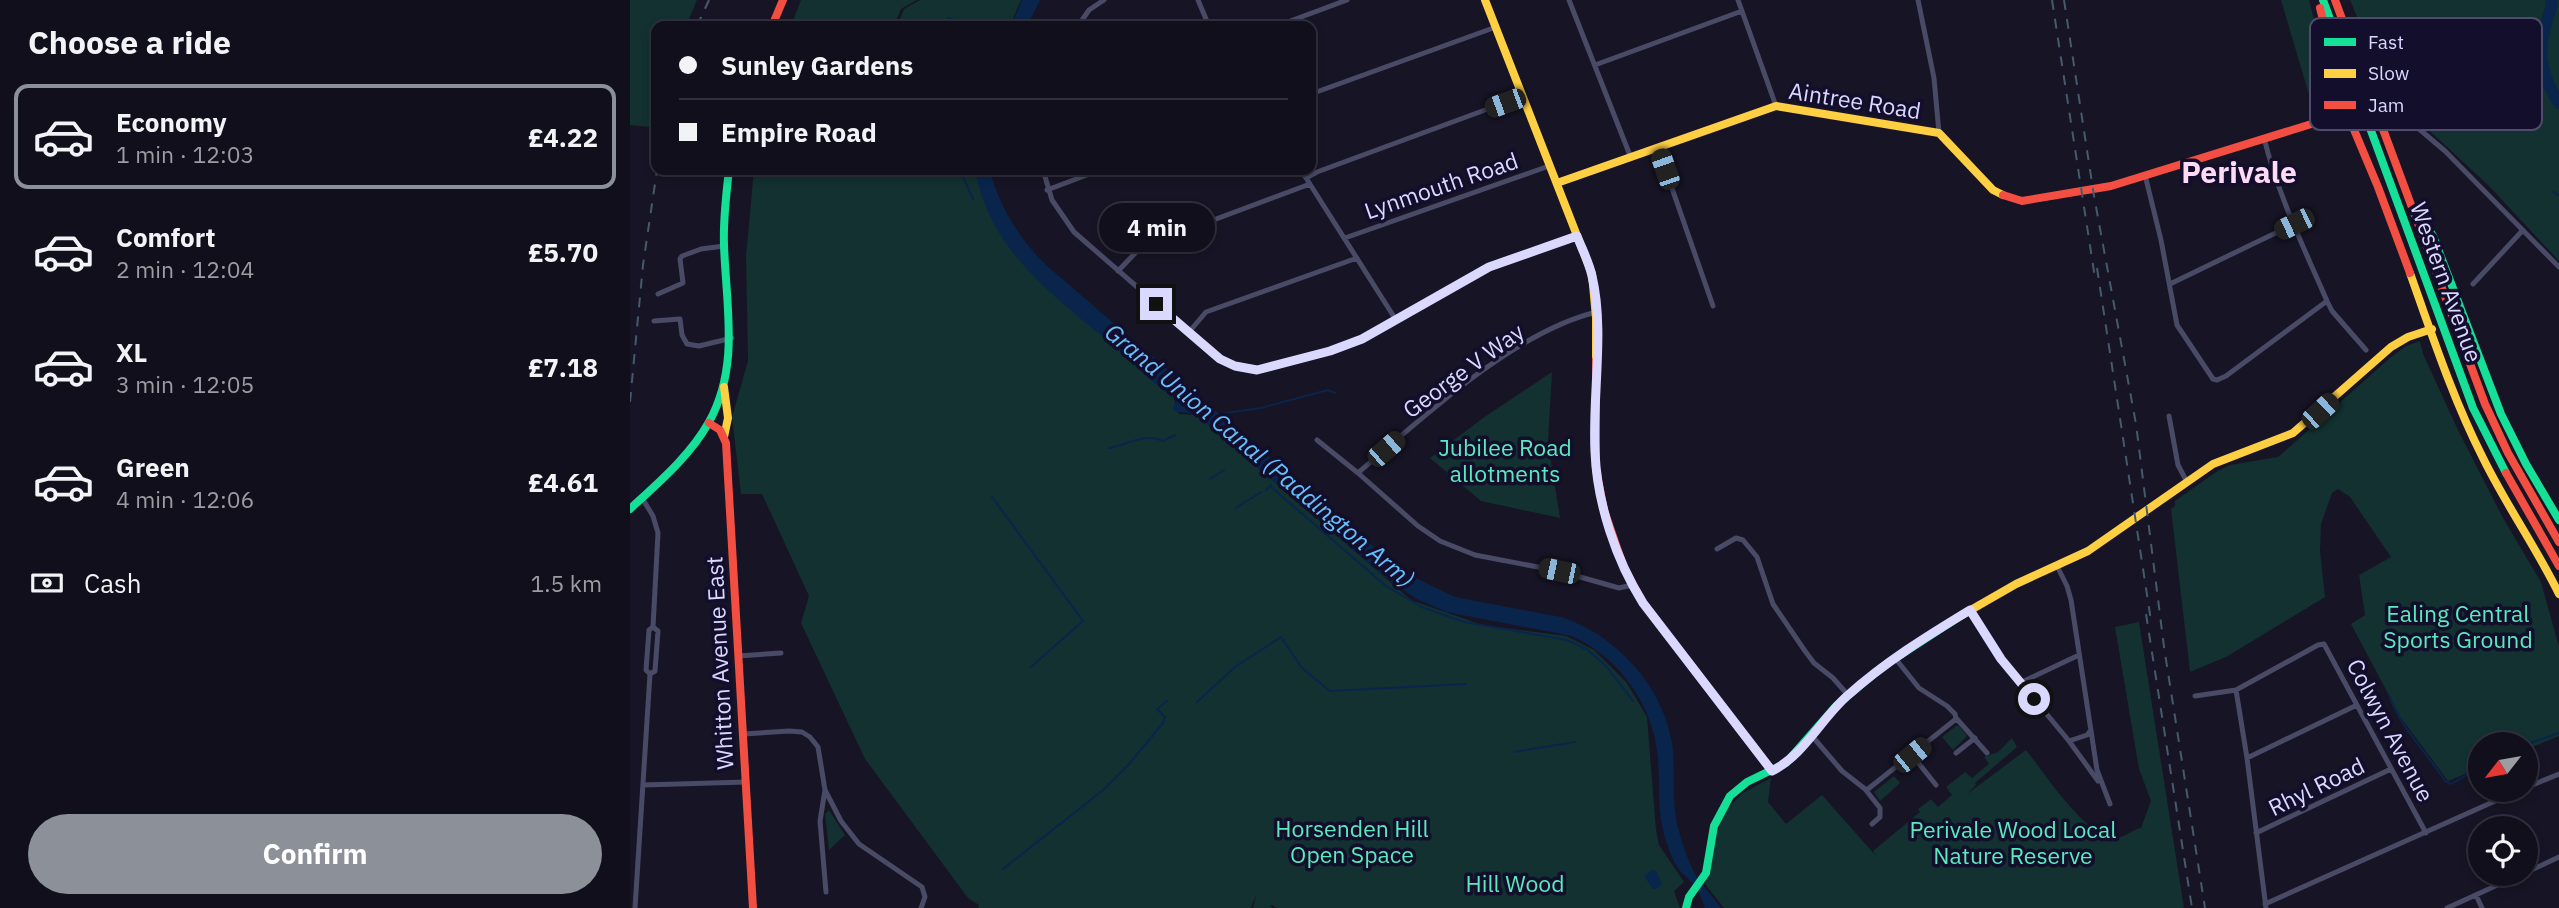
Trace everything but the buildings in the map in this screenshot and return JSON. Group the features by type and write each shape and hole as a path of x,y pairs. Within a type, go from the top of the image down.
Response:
{"main road":[{"path":"774,21 783,0"},
{"path":"1485,0 1592,274 1597,312 1595,454 1604,508 1632,585 1772,771"},
{"path":"2321,0 2325,18"},
{"name":"Western Avenue","path":"2321,0 2328,18"},
{"name":"Western Avenue","path":"2335,0 2342,18"},
{"name":"Aintree Road","path":"1557,183 1776,106 1939,133 1986,185 2002,195 2022,201 2111,186 2310,124"},
{"path":"2354,130 2378,184 2461,412 2492,478 2559,594"},
{"name":"Western Avenue","path":"2369,130 2473,408 2521,503 2559,566"},
{"name":"Western Avenue","path":"2384,130 2484,404 2520,476 2559,542"},
{"path":"630,509 709,423 724,386 732,351 724,246 728,175"},
{"path":"2414,208 2433,236 2501,414 2559,520"},
{"path":"1687,904 1707,869 1713,831 1724,803 1747,782 1786,763 1848,695 1895,658 2016,584 2101,544 2226,457 2256,449 2293,433 2391,347 2408,337 2431,329"},
{"name":"Whitton Avenue East","path":"724,386 728,418 724,437 753,908"},
{"path":"709,423 720,429 724,437"}],"street":[{"path":"1081,21 1089,10 1104,0"},
{"path":"1198,0 1207,21"},
{"path":"1291,21 1348,0"},
{"path":"1569,0 1631,158"},
{"path":"1738,0 1776,106"},
{"path":"1918,0 1934,78 1939,133"},
{"path":"1595,65 1742,11"},
{"path":"1316,92 1496,27"},
{"path":"1316,173 1523,96"},
{"path":"2420,130 2445,151 2559,267"},
{"path":"2264,138 2294,224 2327,301 2332,311 2366,350"},
{"path":"1658,148 1713,306"},
{"name":"Lynmouth Road","path":"1345,237 1549,166"},
{"path":"1044,175 1047,190 1056,209 1074,232 1228,363 1257,370 1343,347 1489,267 1577,236"},
{"path":"1047,190 1087,175"},
{"path":"1304,175 1396,320"},
{"path":"1118,271 1141,247 1299,190 1314,175"},
{"path":"2145,175 2177,325 2208,374 2215,380 2226,376 2327,301"},
{"path":"2170,284 2294,224"},
{"path":"2473,284 2523,230"},
{"path":"658,294 683,284 682,256 701,249 724,246"},
{"path":"1189,332 1206,312 1356,258"},
{"name":"George V Way","path":"1358,472 1456,391 1503,357 1546,332 1597,312"},
{"path":"654,321 680,319 682,335 687,344 699,346 732,338"},
{"path":"2169,416 2178,466 2187,482"},
{"path":"1317,440 1358,472 1418,526 1454,547 1475,555 1559,571 1619,588 1632,585"},
{"path":"635,908 650,674 656,671 658,631 653,627 657,533 653,516 640,499"},
{"path":"1717,549 1736,538 1743,540 1750,547 1762,570 1773,604 1814,663 1848,695"},
{"path":"1970,610 2001,659 2094,772 2110,804 2097,770 2071,600 2057,566"},
{"name":"Colwyn Avenue","path":"2236,690 2324,644 2426,833"},
{"path":"738,656 781,653"},
{"path":"2020,683 2079,655"},
{"path":"1895,658 1919,688 1947,706 1987,752"},
{"path":"2195,696 2236,690 2266,906 2495,802"},
{"path":"2247,758 2357,705"},
{"path":"1866,789 1956,718"},
{"path":"2069,741 2080,738 2091,730"},
{"path":"743,734 789,731 802,732 810,737 818,747 825,790 841,821 859,845 911,877 922,887 925,897 921,908"},
{"path":"1812,736 1842,771 1866,789 1880,808 1880,817 1872,824"},
{"path":"1956,753 1975,738"},
{"path":"1912,755 1936,785"},
{"name":"Rhyl Road","path":"2256,833 2391,769"},
{"path":"2538,783 2559,774"},
{"path":"643,785 746,782"},
{"path":"825,790 820,821 826,892"},
{"path":"2538,867 2559,857"},
{"path":"2447,908 2496,886"},
{"path":"2476,895 2482,908"}],"green space":[{"path":"630,0 697,0 688,21 651,21 651,127 630,125"},
{"path":"801,0 917,0 901,9 896,21 793,21"},
{"path":"920,0 1021,0 1012,21 899,21 904,9"},
{"path":"2281,0 2309,0 2314,18 2310,18 2310,98"},
{"path":"2350,0 2559,0 2559,261 2490,187 2429,130 2542,130 2542,18 2357,18"},
{"path":"754,175 980,175 1010,247 1172,392 1179,414 1197,415 1411,600 1482,625 1566,636 1594,650 1627,683 1647,717 1656,830 1659,845 1684,882 1674,891 1680,908 1277,908 1272,905 1270,906 1273,908 1253,908 1256,895 1251,908 978,908 979,905 968,898 865,759 801,623 809,596 762,494 741,494 732,417 748,361 746,256"},
{"name":"Ealing Central Sports Ground","path":"2420,341 2423,354 2458,430 2503,518 2541,582 2559,647 2559,736 2538,745 2538,732 2468,732 2468,773 2448,781 2401,718 2351,624 2365,615 2359,575 2391,557 2350,497 2338,489 2332,493 2321,524 2320,551 2325,597 2226,657 2190,672 2171,509 2175,506 2175,501 2230,465 2278,457 2406,346"},
{"name":"Jubilee Road allotments","path":"1552,372 1548,443 1560,518 1481,501 1430,458 1483,418"},
{"name":"Perivale Wood Local Nature Reserve","path":"2139,622 2184,908 1724,908 1705,884 1722,814 1743,793 1771,778 1768,802 1786,824 1822,795 1876,856 1873,851 1920,812 1918,809 1931,799 1938,807 1952,795 1946,787 1965,772 1972,778 1989,764 1984,757 1998,752 2012,738 2017,747 1975,783 1967,794 2026,750 2067,803 2093,829 2117,838 2141,828 2151,801 2139,769 2115,627"},
{"path":"1956,726 1967,736 1953,750 1942,737"},
{"path":"1894,776 1900,783 1880,801 1874,792"},
{"path":"829,810 845,835 829,850 825,814"}],"water":[{"path":"1022,0 1040,0 1030,21 1013,21"},
{"name":"Grand Union Canal (Paddington Arm)","path":"976,175 991,175 1012,222 1046,265 1403,572 1455,597 1561,617 1581,625 1617,649 1647,683 1667,722 1672,743 1675,813 1680,836 1692,868 1721,908 1705,908 1691,881 1679,870 1671,855 1660,816 1658,759 1650,721 1631,686 1605,657 1572,636 1446,612 1417,599 1387,579 1193,413 1176,412 1173,408 1176,401 1173,397 1067,308 1027,269 1009,248 983,199"},
{"path":"1653,870 1662,884 1656,889 1653,889 1644,876"}],"waterway":[{"path":"2542,43 2551,0"},
{"path":"948,18 954,21"},
{"path":"2542,60 2546,78 2559,103"},
{"path":"962,175 973,199"},
{"path":"2553,192 2559,195"},
{"name":"Grand Union Canal (Paddington Arm)","path":"1225,413 1261,408 1328,390 1335,393"},
{"path":"1109,448 1143,438 1163,441 1175,435"},
{"path":"1210,479 1224,470"},
{"name":"Grand Union Canal (Paddington Arm)","path":"1266,490 1271,485"},
{"name":"Grand Union Canal (Paddington Arm)","path":"1270,486 1386,586 1422,607 1464,622 1567,640 1588,650 1607,667 1633,701"},
{"path":"1236,508 1261,492"},
{"path":"992,497 1083,621 1031,667"},
{"path":"1197,702 1235,667 1281,637 1302,668 1330,691 1466,684"},
{"path":"2389,695 2407,729 2445,781 2451,784 2468,774"},
{"path":"1003,869 1102,791 1129,764 1163,723 1165,717 1157,709 1167,701"},
{"path":"2538,740 2559,733"},
{"path":"1514,752 1575,742"}],"railway":[{"path":"699,21 709,0"},
{"path":"2052,0 2095,278"},
{"path":"2064,0 2094,196 2136,424 2164,647 2205,908"},
{"path":"630,402 643,265 656,175"},
{"path":"2097,268 2151,621"},
{"path":"2146,614 2192,908"}],"traffic: fast":[{"path":"2323,0 2330,18"},
{"path":"2371,130 2473,408 2506,473"},
{"path":"630,509 693,446 719,401 725,379 729,335 724,236 728,175"},
{"path":"2424,222 2433,236 2501,414 2559,520"},
{"path":"1686,908 1689,897 1706,873 1714,826 1730,796 1747,782 1786,763 1837,705 1882,667 1962,615"}],"traffic: slow":[{"path":"1485,0 1592,274 1596,360"},
{"path":"1557,183 1776,106 1939,133 1993,190 2003,195"},
{"path":"2410,273 2472,436 2559,594"},
{"path":"1962,615 2016,584 2088,551 2213,464 2293,433 2391,347 2408,337 2432,329"},
{"path":"724,387 728,418 724,437"}],"traffic: jam":[{"path":"774,21 783,0"},
{"path":"2335,0 2342,18"},
{"path":"2320,8 2323,18"},
{"path":"2003,195 2022,201 2111,186 2310,124"},
{"path":"2354,130 2410,273"},
{"path":"2383,130 2485,404 2508,453 2559,542"},
{"path":"1596,360 1596,470 1604,510 1624,568 1643,603 1772,771"},
{"path":"709,423 720,430 726,443 753,908"},
{"path":"2506,473 2559,566"}],"district":[{"name":"Perivale","path":"2239,171"}],"route":[{"path":"1156,304 1220,359 1248,370 1257,370 1330,351 1362,339 1489,267 1577,236 1592,274 1597,312 1595,454 1604,508 1614,540 1632,585 1643,603 1772,771 1786,763 1837,705 1882,667 1970,610 2001,659 2034,699"}],"park label":[{"name":"Horsenden Hill Open Space","path":"1352,841"},
{"name":"Hill Wood","path":"1515,883"}]}
